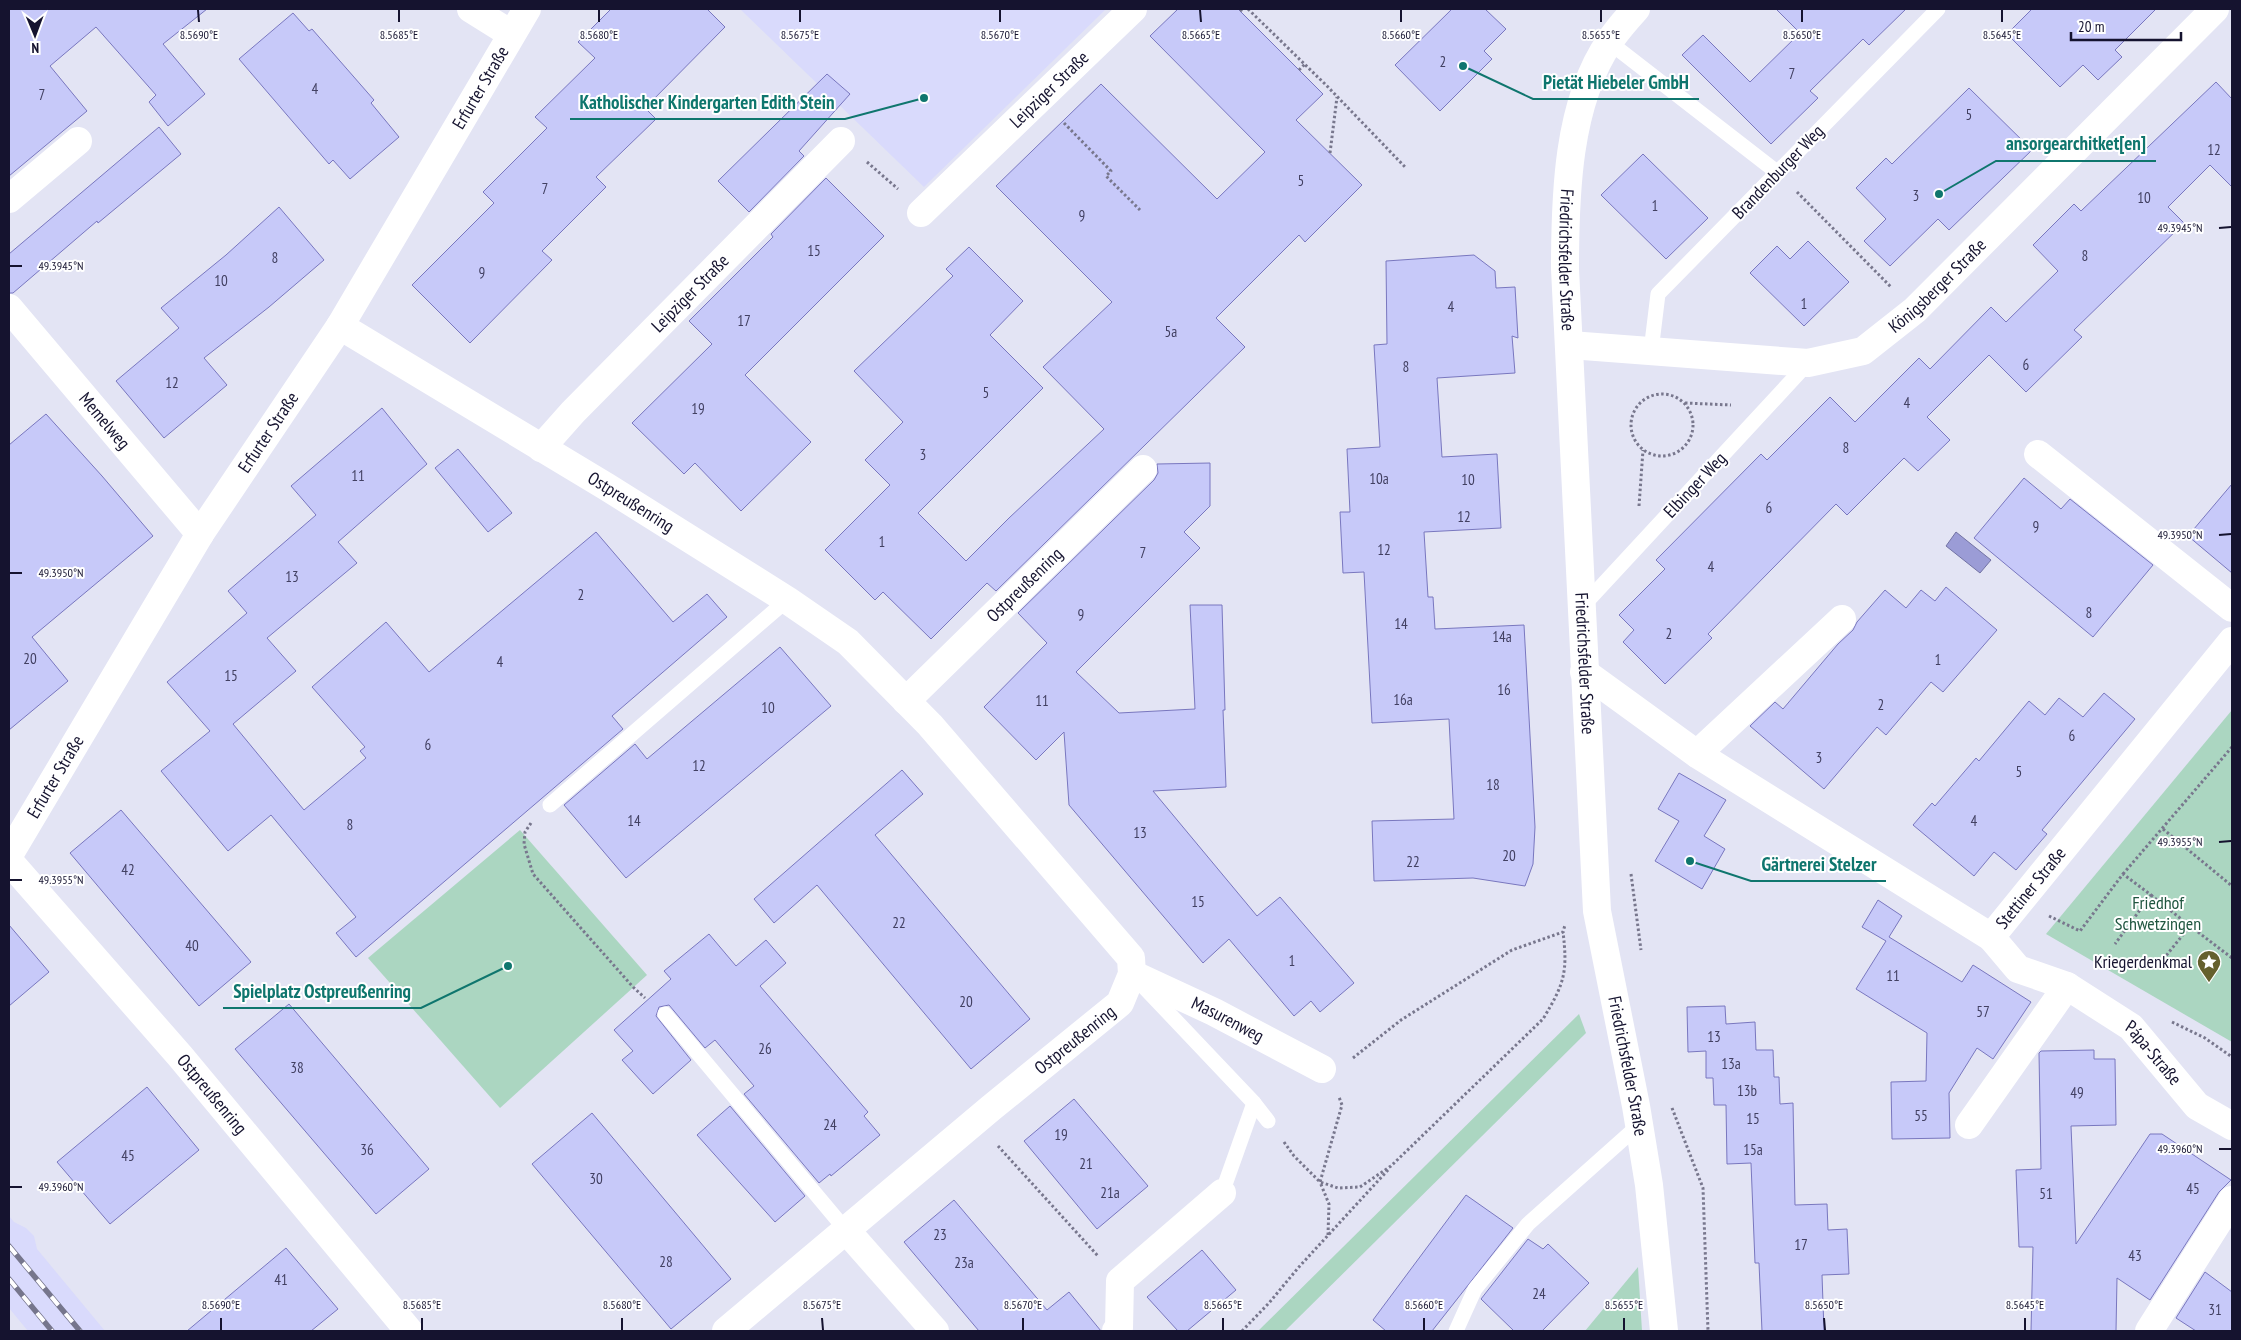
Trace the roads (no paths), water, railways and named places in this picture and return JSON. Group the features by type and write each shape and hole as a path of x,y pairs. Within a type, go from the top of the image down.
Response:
{"street":[{"path":"471,9 510,34"},
{"name":"Erfurter Straße","path":"9,855 200,534 340,326 510,34 527,9"},
{"name":"Leipziger Straße","path":"921,213 1133,9"},
{"name":"Friedrichsfelder Straße","path":"1636,9 1609,42 1590,79 1577,122 1568,174 1565,216 1565,269 1584,672 1595,827 1597,911 1639,1124 1649,1185 1664,1331"},
{"name":"Königsberger Straße","path":"1570,344 1808,362 1863,351 1915,310 2215,9"},
{"path":"9,200 78,141"},
{"name":"Leipziger Straße","path":"541,448 573,412 841,141"},
{"name":"Memelweg","path":"9,308 200,534"},
{"name":"Ostpreußenring","path":"340,326 615,492 787,600 848,642 930,725 1131,958 1132,974 1120,1003 845,1229 726,1331"},
{"path":"2038,454 2232,608"},
{"name":"Ostpreußenring","path":"906,701 1144,469"},
{"path":"1697,754 1842,619"},
{"name":"Stettiner Straße","path":"1584,672 1697,754 1991,937 2232,641"},
{"name":"Ostpreußenring","path":"9,861 180,1056 409,1331"},
{"name":"Pápa-Straße","path":"1991,937 2018,969 2067,986 2131,1028 2197,1106 2232,1126"},
{"name":"Masurenweg","path":"1132,974 1214,1012 1327,1072"},
{"path":"1969,1125 2067,986"},
{"path":"1116,1331 1119,1328 1120,1281 1222,1193"},
{"path":"2149,1331 2232,1200"},
{"path":"845,1229 935,1331"}],"lane":[{"name":"Brandenburger Weg","path":"1651,351 1658,294 1938,9"},
{"path":"1609,42 1778,173"},
{"name":"Elbinger Weg","path":"1582,607 1808,362"},
{"path":"550,804 787,600"},
{"path":"1132,974 1268,1120"},
{"path":"665,1014 845,1229"},
{"path":"1222,1193 1254,1103"},
{"path":"1456,1331 1475,1289 1528,1224 1639,1124"}],"water":[{"path":"1956,532 1991,560 1980,573 1946,546"}],"railway":[{"path":"9,1246 80,1331"},
{"path":"9,1279 52,1331"}],"place":[{"name":"Pietät Hiebeler GmbH","path":"1463,66"},
{"name":"Katholischer Kindergarten Edith Stein","path":"924,98"},
{"name":"ansorgearchitket[en]","path":"1939,194"},
{"name":"Gärtnerei Stelzer","path":"1690,861"},
{"name":"Spielplatz Ostpreußenring","path":"508,966"},
{"name":"Kriegerdenkmal","path":"2209,983"}],"park label":[{"name":"Friedhof Schwetzingen","path":"2158,913"}]}
